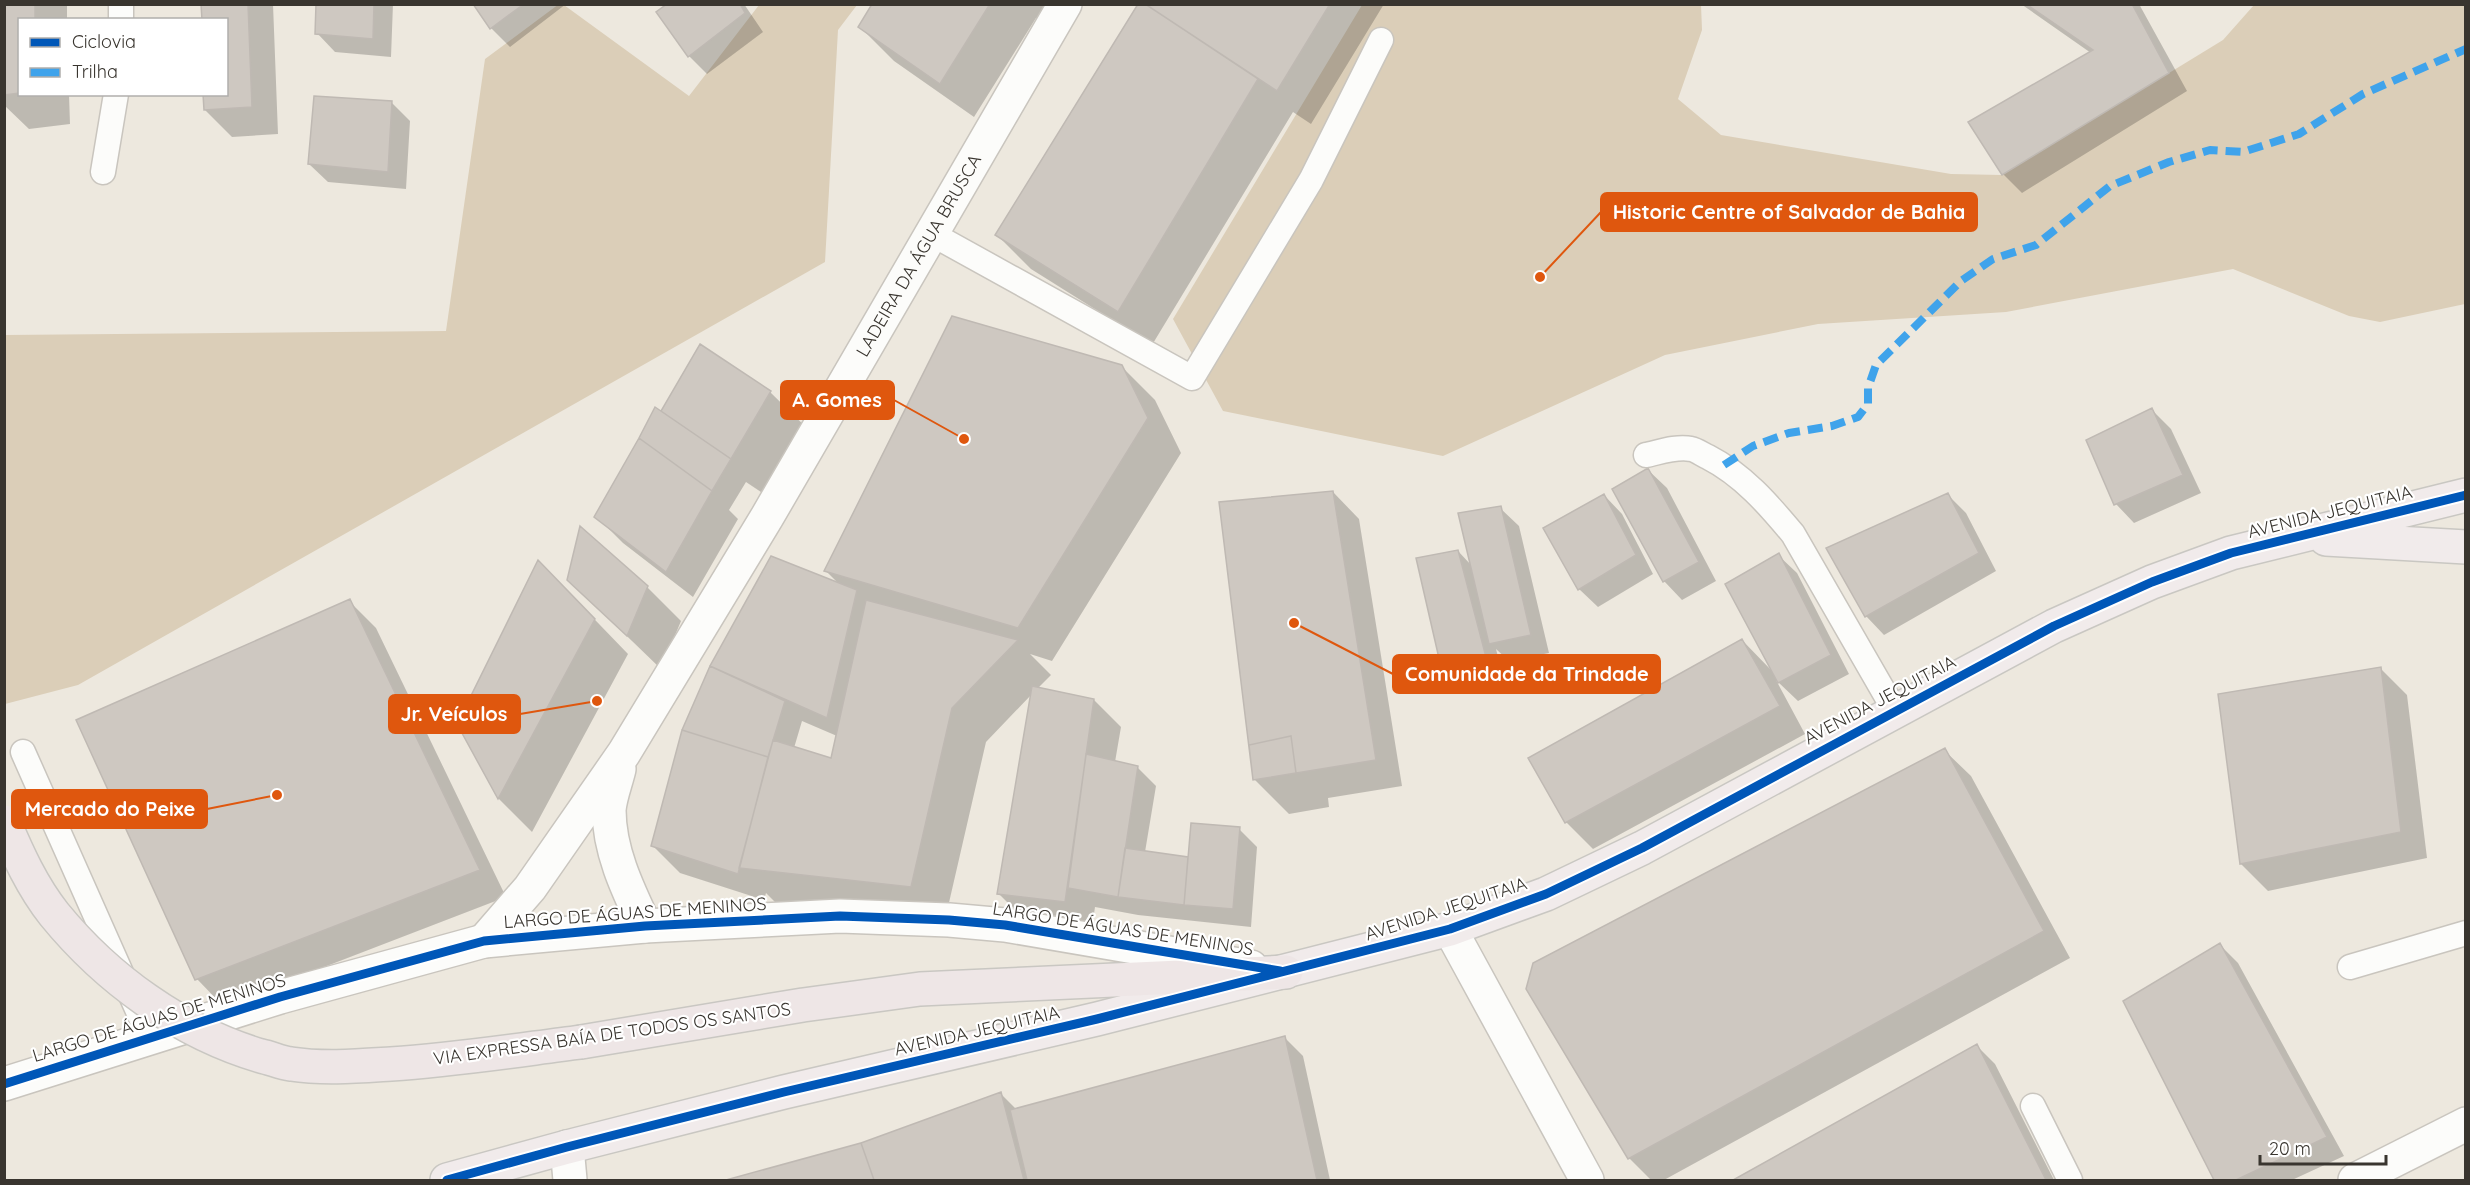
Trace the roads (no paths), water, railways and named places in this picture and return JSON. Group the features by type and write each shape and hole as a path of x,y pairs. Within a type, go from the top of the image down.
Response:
{"highway":[{"name":"VIA EXPRESSA BAÍA DE TODOS OS SANTOS","path":"4,822 21,863 54,913 99,963 149,1002 192,1029 237,1049 291,1064 354,1066 432,1061 581,1042 803,1005 920,989 1286,972"}],"main road":[{"name":"AVENIDA JEQUITAIA","path":"447,1180 784,1092 1097,1019 1450,929 1546,894 1642,848 2054,626 2152,582 2231,553 2466,495"},
{"path":"2293,538 2466,547"}],"street":[{"name":"LADEIRA DA ÁGUA BRUSCA","path":"484,941 530,888 624,753 767,517 1065,4"},
{"name":"LADEIRA DA ÁGUA BRUSCA","path":"624,753 609,809 613,845 624,880 645,926"},
{"name":"LARGO DE ÁGUAS DE MENINOS","path":"4,1084 280,997 484,941 645,926 840,916 949,920 1005,925 1286,972"},
{"path":"1450,929 1587,1180"},
{"path":"2355,1180 2466,1124"},
{"path":"567,1147 570,1180"}],"lane":[{"path":"932,234 1192,378 1311,180 1381,40"},
{"path":"104,172 116,96"},
{"path":"1646,455 1669,449 1691,449 1724,465 1772,508 1793,534 1895,711"},
{"path":"23,752 150,1038"},
{"path":"2350,967 2466,933"},
{"path":"2033,1106 2070,1180"}],"place":[{"name":"Historic Centre of Salvador de Bahia","path":"1540,277"},
{"name":"A. Gomes","path":"964,439"},
{"name":"Comunidade da Trindade","path":"1294,623"},
{"name":"Jr. Veículos","path":"597,701"},
{"name":"Mercado do Peixe","path":"277,795"}]}
